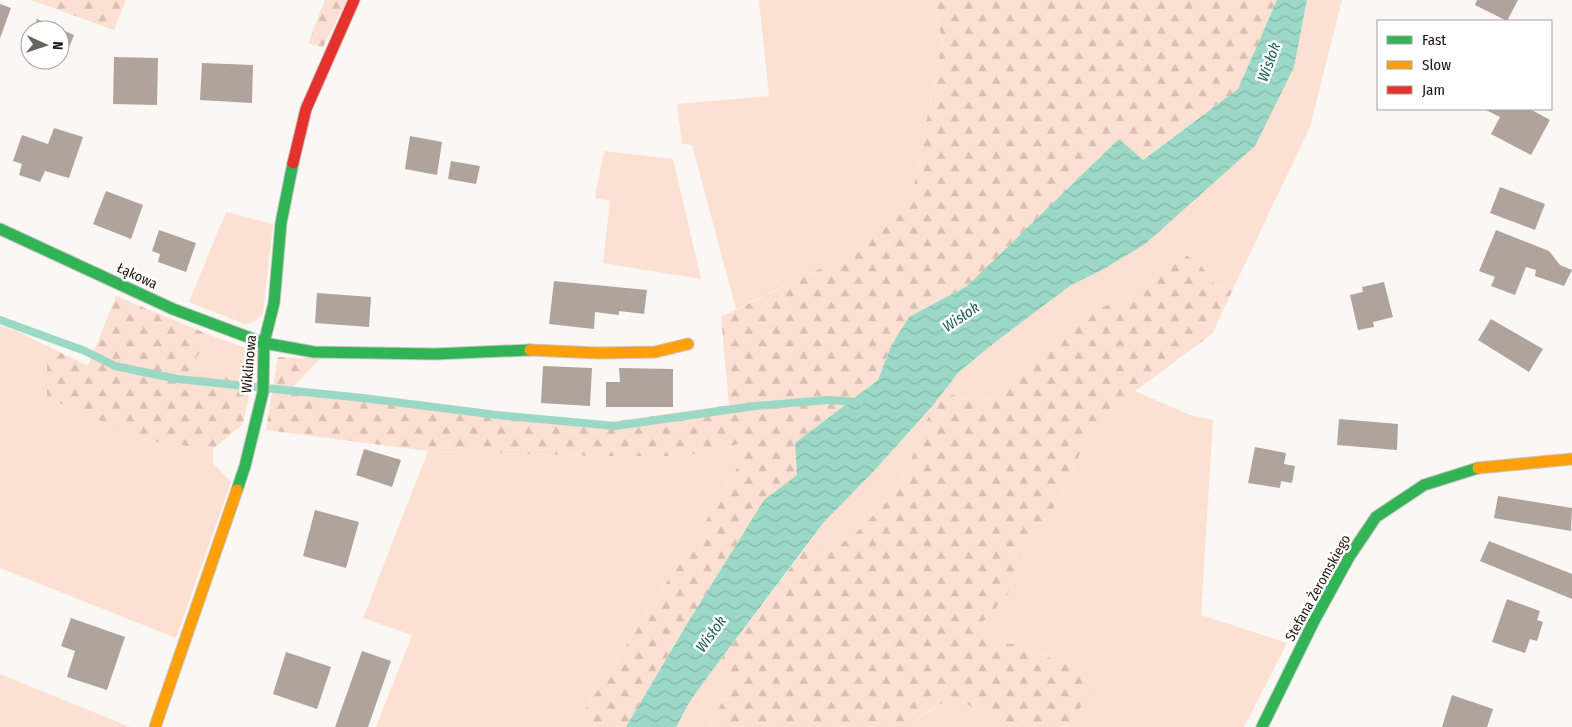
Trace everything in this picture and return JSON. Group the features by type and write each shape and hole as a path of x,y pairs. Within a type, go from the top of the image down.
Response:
{"street":[{"name":"Wiklinowa","path":"156,727 245,466 263,392 264,344 274,302 281,223 294,156 306,109 354,0"},
{"name":"Łąkowa","path":"0,228 173,310 264,344 314,352 436,354 524,350 598,353 655,352 688,344"},
{"name":"Stefana Żeromskiego","path":"1262,727 1314,622 1349,557 1376,517 1424,485 1474,468 1572,459"}],"green space":[{"path":"31,0 126,0 114,30"},
{"path":"325,0 347,0 323,47 308,43"},
{"path":"759,0 935,0 942,43 913,190 863,248 736,309 692,145 682,144 677,104 769,96"},
{"path":"935,0 1277,0 1238,89 1142,160 1119,139 967,286 909,317 891,346 878,380 795,443 797,475 764,500 626,727 574,727 706,521 753,441 685,456 596,456 428,451 266,430 278,357 320,359 293,387 477,410 610,422 729,405 721,317 862,248 913,190 942,43"},
{"path":"1307,0 1342,0 1310,127 1232,291 1215,285 1210,278 1166,258 1122,298 1083,317 1026,365 995,395 978,405 944,391 958,373 994,343 1071,285 1104,269 1145,244 1294,67"},
{"path":"604,151 673,159 701,279 603,263 610,201 595,198"},
{"path":"226,212 273,224 263,313 254,322 245,324 189,302"},
{"path":"1179,251 1200,264 1215,285 1232,291 1212,334 1135,391 1129,403 1090,431 1057,503 1022,553 1008,594 974,632 999,643 1027,645 1051,659 1080,668 1090,693 1073,719 1061,727 1020,727 997,722 958,699 946,701 920,716 915,727 709,727 733,682 717,664 804,550 849,540 896,492 933,405 944,391 978,405 995,395 1026,365 1083,317 1122,298 1166,258"},
{"path":"116,296 215,337 188,366 218,375 252,380 243,424 213,449 156,442 47,398 47,346 88,366"},
{"path":"0,326 19,332 47,346 47,398 156,442 213,449 213,463 231,482 176,638 0,568"},
{"path":"215,337 249,349 255,358 252,380 218,375 188,366"},
{"path":"1135,391 1190,415 1213,420 1201,615 1287,643 1244,727 1061,727 1073,719 1080,668 1051,659 1027,645 999,643 973,633 1008,594 1022,553 1057,503 1090,431 1129,403"},
{"path":"933,405 896,492 849,541 804,550 824,522 873,472"},
{"path":"753,441 706,521 574,727 376,727 412,635 363,618 428,451 596,456 685,456"},
{"path":"717,664 733,682 709,727 676,727 690,701"},
{"path":"0,674 130,727 0,727"},
{"path":"958,699 997,722 1020,727 915,727 920,717 946,701"}],"water":[{"name":"Wisłok","path":"1277,0 1307,0 1294,67 1255,146 1145,244 1104,269 1071,285 994,343 958,373 933,405 873,472 824,522 690,701 676,727 626,727 764,500 797,475 795,443 878,380 891,346 909,317 967,286 1119,139 1143,160 1238,89"}],"building":[{"path":"1477,0 1518,0 1508,20 1475,5"},
{"path":"0,4 11,8 0,38"},
{"path":"70,33 74,35 70,45"},
{"path":"114,57 158,58 157,105 113,104"},
{"path":"202,63 253,65 252,103 200,100"},
{"path":"1486,110 1532,110 1550,120 1531,155 1491,134 1500,117"},
{"path":"54,128 83,137 69,178 45,171 40,182 19,175 22,164 13,161 22,135 48,144"},
{"path":"410,136 442,142 437,175 405,169"},
{"path":"451,161 480,166 476,184 448,179"},
{"path":"1500,187 1545,204 1535,230 1490,213"},
{"path":"106,191 143,205 131,239 93,224"},
{"path":"159,230 196,243 186,272 158,262 160,254 152,251"},
{"path":"1496,230 1549,251 1560,265 1572,270 1564,286 1535,276 1536,270 1526,267 1515,295 1491,286 1495,277 1479,271"},
{"path":"554,281 647,290 644,314 619,311 619,315 595,312 594,329 549,324"},
{"path":"1384,282 1393,317 1373,322 1374,327 1358,330 1350,295 1363,292 1362,287"},
{"path":"317,293 371,297 369,327 315,323"},
{"path":"1491,319 1543,349 1529,372 1478,340"},
{"path":"543,366 592,368 590,406 541,403"},
{"path":"619,368 673,369 673,407 606,407 606,382 620,382"},
{"path":"1339,419 1398,424 1397,450 1337,445"},
{"path":"1255,447 1286,453 1284,464 1295,466 1292,483 1281,481 1280,488 1248,483"},
{"path":"364,449 401,460 392,487 356,475"},
{"path":"1498,496 1572,508 1571,531 1494,518"},
{"path":"315,510 359,522 346,568 303,556"},
{"path":"1489,541 1572,574 1572,599 1480,561"},
{"path":"1507,599 1540,611 1537,620 1543,622 1537,641 1530,639 1525,653 1492,642"},
{"path":"71,618 125,637 107,690 67,677 75,651 61,646"},
{"path":"362,651 391,661 368,727 335,727"},
{"path":"286,652 331,667 317,709 273,694"},
{"path":"1452,695 1493,709 1487,727 1442,727"}],"waterway":[{"path":"0,320 85,351 115,366 177,379 363,398 497,415 615,426 755,406 828,400 859,402"}],"traffic: fast":[{"path":"237,490 245,466 263,392 264,343 274,303 281,223 293,163"},
{"path":"0,229 173,309 264,343 314,352 435,354 530,350"},
{"path":"1262,727 1314,621 1349,557 1376,517 1424,485 1478,468"}],"traffic: slow":[{"path":"530,350 598,353 655,352 688,344"},
{"path":"1478,468 1572,459"},
{"path":"155,727 237,490"}],"traffic: jam":[{"path":"293,163 306,109 354,0"}]}
